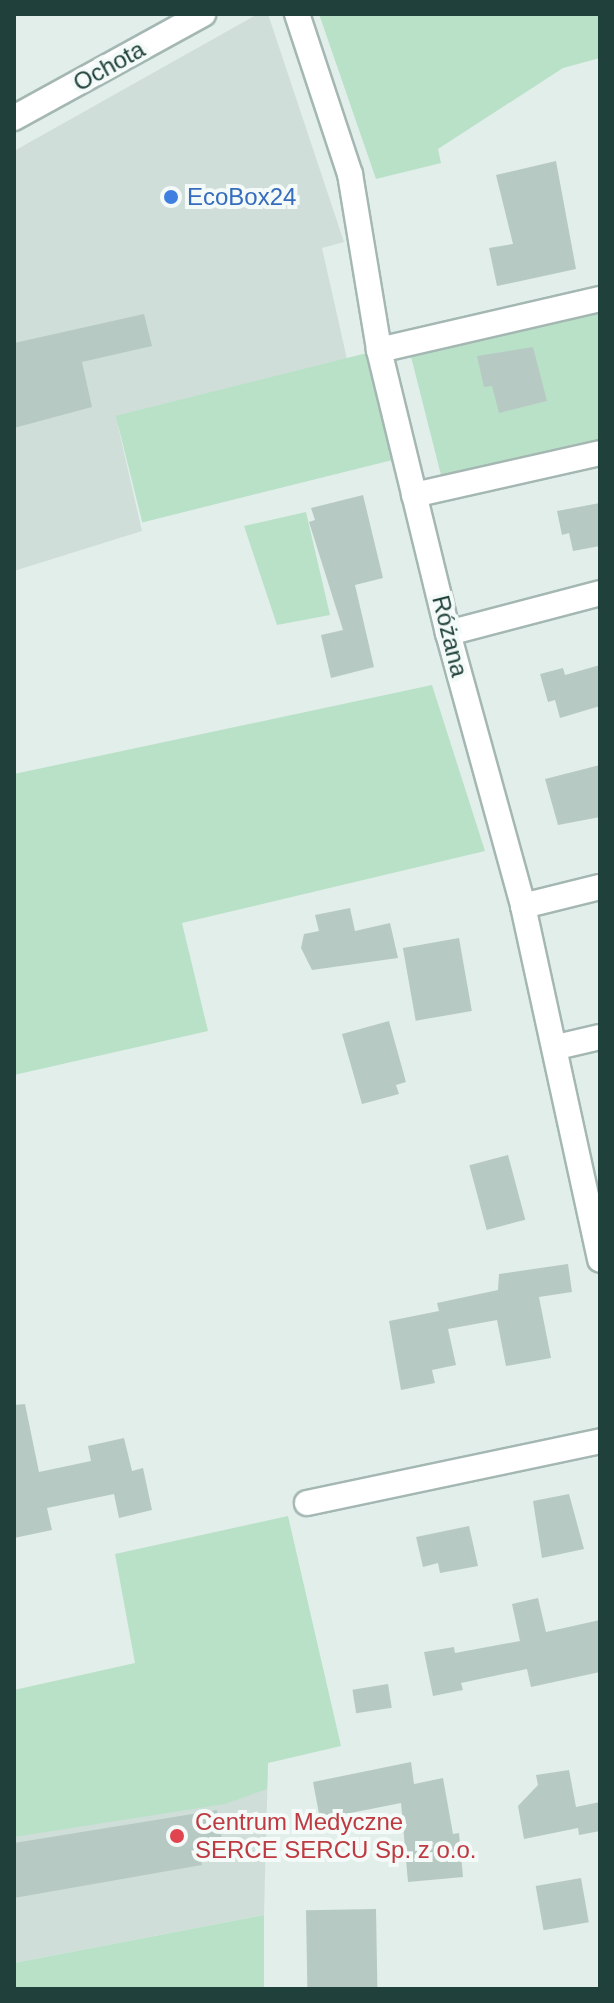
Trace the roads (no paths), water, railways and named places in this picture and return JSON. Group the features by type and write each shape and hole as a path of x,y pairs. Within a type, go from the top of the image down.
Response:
{"street":[{"name":"Ochota","path":"14,118 203,14"},
{"name":"Różana","path":"297,14 350,174 379,350 448,633 523,906 592,1187 600,1260"},
{"path":"379,350 600,299"},
{"path":"414,495 600,453"},
{"path":"448,633 600,593"},
{"path":"523,906 600,887"},
{"path":"557,1047 600,1037"},
{"path":"307,1503 600,1441"}],"place":[{"name":"EcoBox24","path":"171,197"},
{"name":"Centrum Medyczne SERCE SERCU Sp. z o.o.","path":"177,1836"}]}
